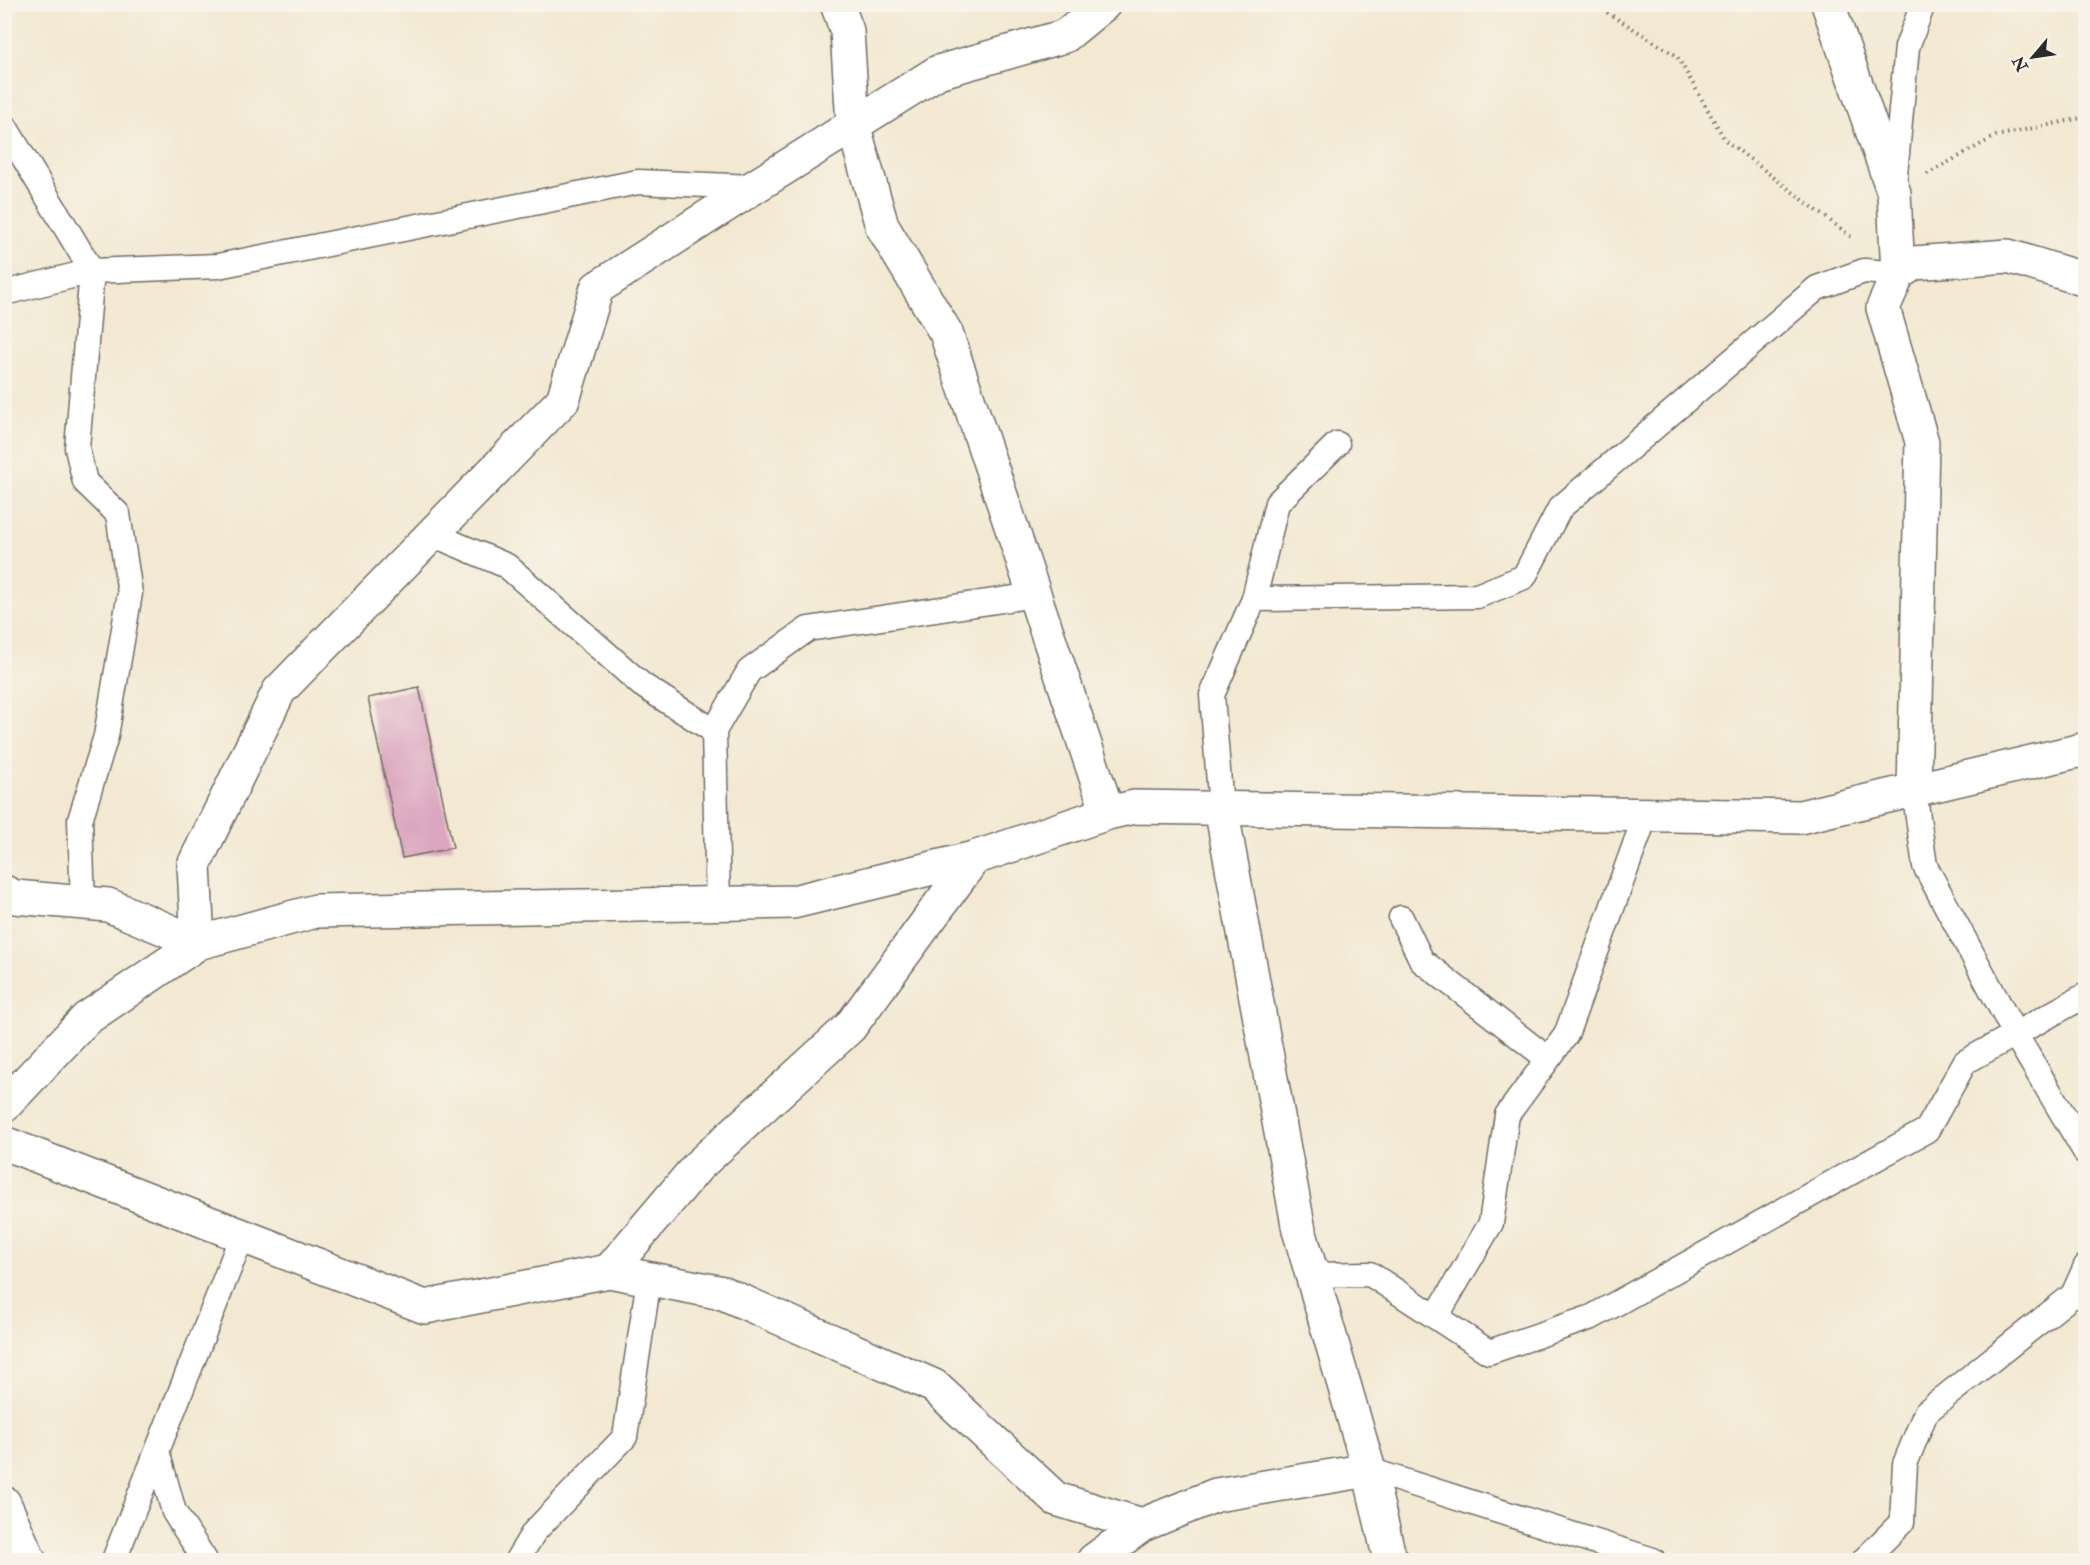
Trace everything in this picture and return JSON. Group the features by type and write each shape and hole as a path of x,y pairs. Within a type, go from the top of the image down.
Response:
{"street":[{"path":"837,4 847,31 853,124 882,226 946,333 1108,813"},
{"path":"198,943 194,865 279,691 563,400 597,288 938,72 1065,36 1104,4"},
{"path":"1828,4 1894,193 1898,274 1883,308 1922,442 1914,790"},
{"path":"1898,274 1914,263 2008,256 2085,280"},
{"path":"4,1106 86,1019 198,943 316,911 793,902 974,858 1108,813 1134,807 1800,817 2085,749"},
{"path":"1221,808 1299,1230 1369,1470 1390,1560"},
{"path":"609,1271 698,1166 850,1027 974,858"},
{"path":"4,892 15,897 108,905 198,943"},
{"path":"4,1143 425,1307 609,1271 723,1293 934,1386 1056,1499 1142,1525"},
{"path":"1094,1560 1142,1525 1216,1495 1369,1470"},
{"path":"4,1503 29,1560"}],"lane":[{"path":"1894,193 1908,47 1923,4"},
{"path":"4,125 92,271 77,448 85,482 118,514 130,593 106,736 80,820 83,903"},
{"path":"4,293 92,271 218,266 638,182 754,187"},
{"path":"1254,599 1477,596 1524,577 1560,508 1817,288 1864,271 1898,274"},
{"path":"1221,808 1212,695 1254,599 1277,503 1337,444"},
{"path":"432,534 507,566 642,685 714,731"},
{"path":"718,903 714,731 749,671 808,629 1035,595"},
{"path":"1914,790 1925,866 2015,1034 2085,1153"},
{"path":"1436,1317 1491,1223 1507,1115 1566,1035 1646,814"},
{"path":"1401,918 1422,961 1548,1059"},
{"path":"1312,1275 1370,1274 1489,1352 1592,1317 1927,1130 1965,1062 2085,995"},
{"path":"114,1560 242,1236"},
{"path":"1864,1560 1902,1522 1905,1464 1926,1412 2073,1295 2085,1266"},
{"path":"517,1560 534,1532 625,1437 649,1278"},
{"path":"157,1451 174,1512 205,1560"},
{"path":"1369,1470 1653,1560"}],"path":[{"path":"1586,4 1600,8 1677,56 1725,140 1898,274"},
{"path":"1894,193 1996,135 2085,117"}],"building":[{"path":"419,687 453,848 402,858 368,698"}]}
